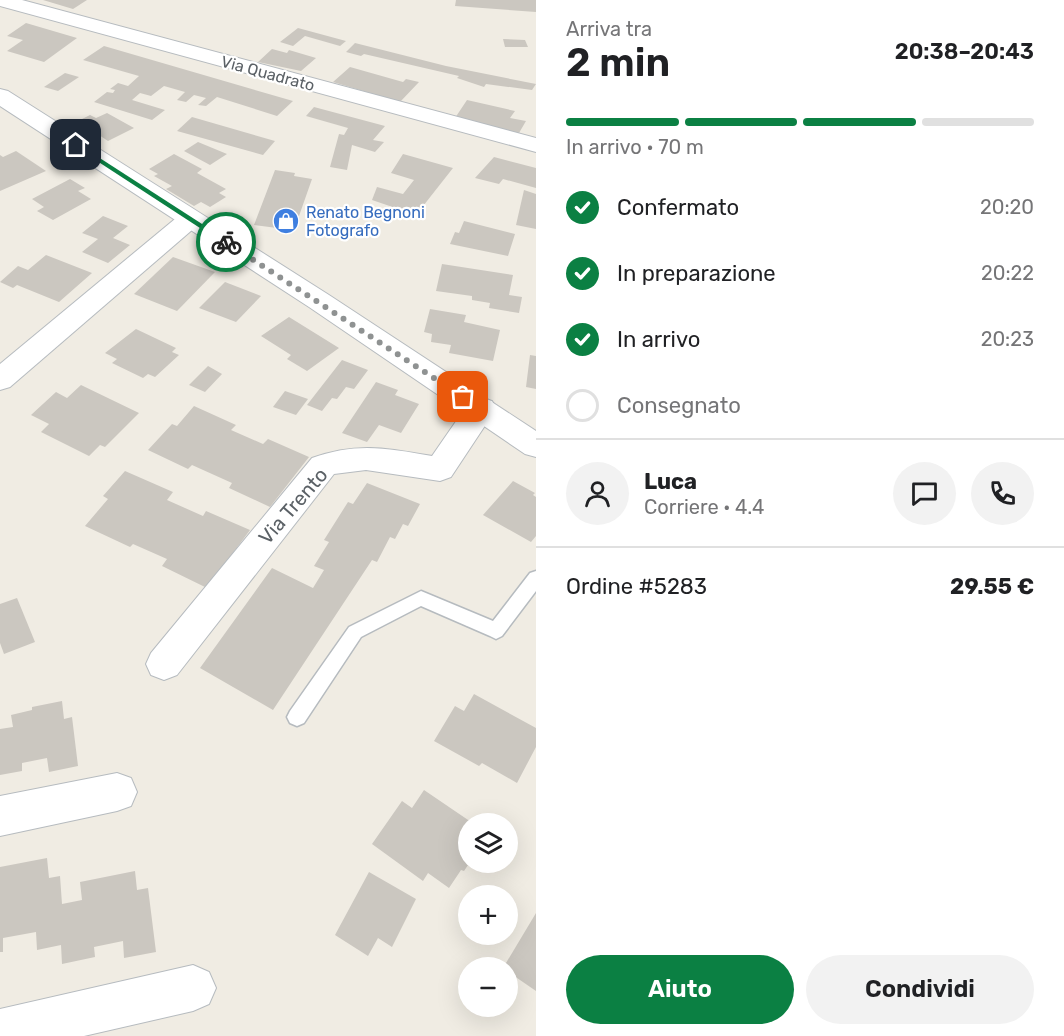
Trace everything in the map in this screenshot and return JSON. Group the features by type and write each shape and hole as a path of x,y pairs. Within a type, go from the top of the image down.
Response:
{"street":[{"name":"Via Quadrato","path":"0,0 536,145"},
{"path":"0,96 319,301 536,446"},
{"path":"0,380 190,219"},
{"name":"Via Trento","path":"164,664 323,466 339,458 377,459 440,469 481,409"},
{"path":"0,816 117,792"},
{"path":"0,1032 193,988"}],"lane":[{"path":"297,717 355,632 421,598 496,631 536,578"}],"building":[{"path":"43,0 87,0 73,9"},
{"path":"456,0 536,0 536,12 455,6"},
{"path":"26,23 77,38 44,62 7,51 23,40 7,36"},
{"path":"298,28 346,41 340,46 305,36 293,46 280,42"},
{"path":"503,39 525,40 528,47 505,47"},
{"path":"355,43 446,66 536,84 532,90 486,84 484,87 457,78 459,76 346,52"},
{"path":"104,46 293,101 277,116 217,97 206,106 198,105 206,98 194,95 186,102 177,100 185,92 164,86 151,96 140,93 132,100 165,110 152,120 94,102 107,92 113,93 115,90 110,89 118,83 128,86 139,76 83,60"},
{"path":"272,49 287,53 289,50 316,58 301,71 258,62"},
{"path":"350,67 403,82 406,79 419,82 400,102 333,82"},
{"path":"65,73 79,77 58,91 44,87"},
{"path":"467,100 515,111 510,118 526,121 519,133 455,118"},
{"path":"314,107 385,126 373,140 384,142 375,152 352,145 347,170 330,167 339,134 344,135 348,128 306,116"},
{"path":"107,113 134,128 108,141 78,121 90,115 96,118"},
{"path":"192,117 275,141 263,155 177,131"},
{"path":"198,142 227,154 210,165 184,151"},
{"path":"16,151 46,171 0,191 0,155 3,157"},
{"path":"174,154 202,169 197,173 226,189 219,193 226,197 210,207 201,202 194,206 166,189 172,186 154,176 158,174 149,169"},
{"path":"403,154 453,168 416,215 372,200 377,187 403,194 414,180 391,173"},
{"path":"494,157 536,168 536,188 503,179 499,184 475,178"},
{"path":"275,170 295,173 294,176 312,179 299,216 294,215 291,225 278,223 277,228 254,225"},
{"path":"70,179 85,188 78,191 91,199 53,220 37,211 44,207 32,199"},
{"path":"524,190 536,194 536,229 516,225"},
{"path":"103,216 128,226 113,238 130,245 108,263 82,252 98,239 82,233"},
{"path":"464,221 515,234 508,256 450,244 455,232 459,233"},
{"path":"46,255 92,273 59,302 17,285 13,288 0,282 18,266 28,270"},
{"path":"173,257 215,272 177,311 134,294"},
{"path":"442,264 513,275 509,295 522,297 519,313 489,308 490,303 472,300 472,296 436,291"},
{"path":"225,282 261,296 236,322 199,308"},
{"path":"430,309 466,315 464,322 500,330 493,361 449,353 451,345 431,342 432,334 424,332"},
{"path":"289,317 339,348 307,371 287,359 291,355 261,336"},
{"path":"136,329 176,348 172,352 179,355 155,377 148,374 143,378 112,363 117,359 105,353"},
{"path":"530,355 536,356 536,389 526,387"},
{"path":"342,360 368,370 354,389 346,387 337,399 332,398 322,411 307,405"},
{"path":"208,366 222,374 205,392 189,385"},
{"path":"376,382 398,390 395,395 419,404 401,433 379,425 367,442 342,433"},
{"path":"81,385 139,413 105,447 100,445 89,456 41,432 49,424 31,415 56,392 67,398"},
{"path":"285,391 308,399 296,415 273,407"},
{"path":"194,406 236,425 231,430 263,444 268,439 309,457 270,507 229,488 232,483 192,465 188,469 148,450 172,424 177,426"},
{"path":"125,471 173,492 167,500 203,516 206,511 250,530 207,588 162,566 167,559 133,544 130,547 85,526 108,499 103,496"},
{"path":"513,481 535,493 533,495 536,497 536,536 531,542 483,515"},
{"path":"367,483 420,504 408,526 403,524 395,539 390,537 377,562 372,560 273,710 200,668 272,568 313,588 324,570 314,566 329,542 324,540 348,502 353,504"},
{"path":"17,598 35,642 4,654 0,643 0,604"},
{"path":"474,694 536,728 536,747 517,783 482,763 479,766 434,741 455,706 464,711"},
{"path":"62,701 64,719 72,717 78,766 49,772 47,758 22,763 22,771 0,775 0,729 13,727 11,715 32,710 32,707"},
{"path":"424,790 458,813 459,873 449,888 428,873 423,881 372,844 402,801 412,808"},
{"path":"47,858 49,878 60,876 62,904 82,900 80,882 135,871 137,890 148,888 156,952 124,958 123,941 94,947 95,957 62,964 61,945 37,950 36,932 3,938 3,952 0,952 0,867"},
{"path":"369,872 416,899 392,947 378,938 368,956 335,935"},
{"path":"536,913 536,991 518,979 518,957 510,957"}],"way so far":[{"path":"226,242 463,397"}],"place":[{"name":"Renato Begnoni Fotografo","path":"286,221"}],"route":[{"path":"76,145 226,242"}]}
